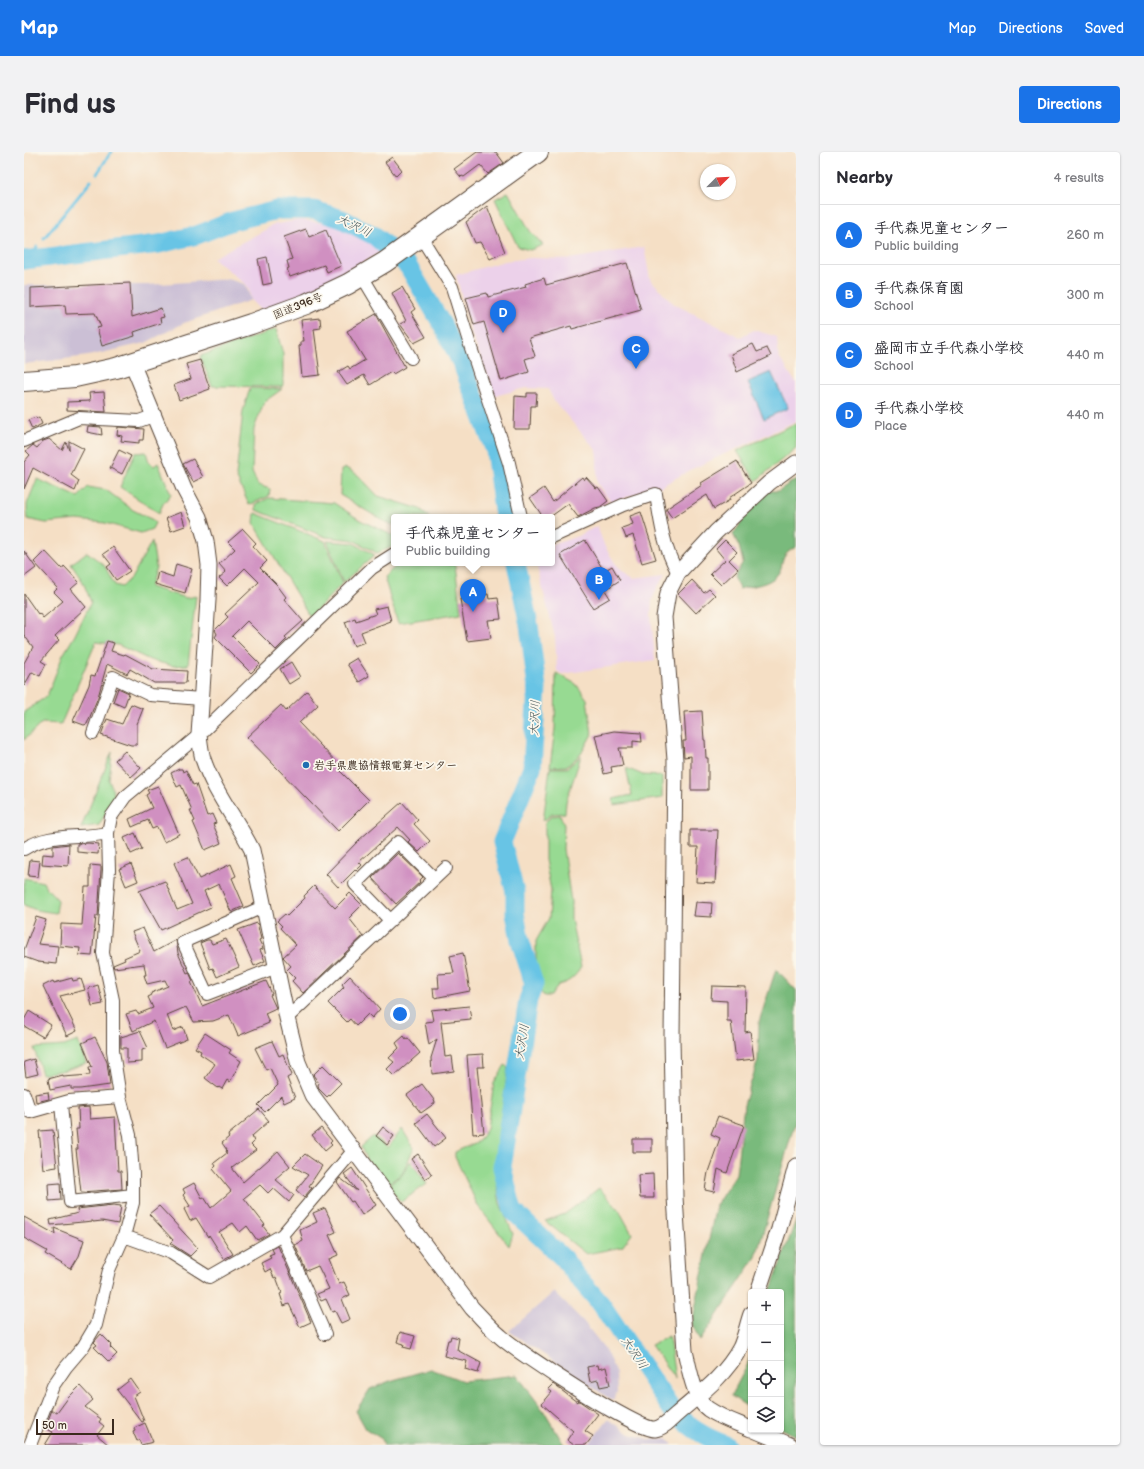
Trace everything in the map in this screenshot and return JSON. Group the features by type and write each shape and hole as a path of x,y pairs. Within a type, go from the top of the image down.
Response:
{"highway":[{"name":"国道396号","path":"24,381 75,377 132,363 306,304 362,276 385,262 418,240 538,152"}],"street":[{"path":"418,240 452,287 510,463 520,514"},
{"path":"362,276 411,358"},
{"path":"132,363 153,416 199,517 206,541 209,565 208,600 199,735 203,759 220,796 240,827 252,850 265,906 287,1018 298,1062 312,1094 466,1301 500,1336 523,1353 624,1418 646,1428 656,1429 664,1424 694,1400 720,1376 740,1348 748,1323"},
{"path":"24,441 79,418 139,421 153,416"},
{"path":"748,1427 706,1409 694,1400 685,1351 675,1182 672,1034 675,760 664,617 668,593 678,572 716,532 769,483 796,463"},
{"path":"555,536 622,505 656,494 662,530 669,557 678,572"},
{"path":"30,1445 53,1386 66,1367 84,1347 96,1325 109,1270 124,1236 133,1203 130,1135 120,1097 113,1051 113,1000 103,953 109,870 108,832 111,817 125,797 199,735 222,710 372,568 391,556"},
{"path":"93,733 113,677 150,695 201,699"},
{"path":"24,849 50,837 75,837 108,832"},
{"path":"390,920 355,884 398,842 434,878"},
{"path":"287,1018 446,868"},
{"path":"265,906 183,942 207,994 277,967"},
{"path":"24,1094 30,1112 69,1101 120,1097"},
{"path":"61,1104 70,1202 133,1195"},
{"path":"124,1236 171,1253 209,1278 282,1235 353,1151"},
{"path":"759,1289 779,1229 796,1166"},
{"path":"282,1235 325,1334"},
{"path":"762,1433 790,1445"}],"shaded area":[{"path":"300,220 332,224 364,237 381,252 328,282 261,311 251,300 249,290 245,284 213,258 265,230 271,225"},
{"path":"644,247 650,279 674,304 740,337 754,330 777,337 778,355 796,383 796,421 692,469 660,487 611,502 597,483 597,451 554,401 548,389 525,388 495,396 472,335 456,275 505,261 531,258 569,259"},
{"path":"228,279 244,284 251,300 184,323 145,343 88,356 24,364 24,285 147,285"},
{"path":"597,526 605,547 615,563 624,572 634,578 666,574 657,588 652,600 651,615 655,660 562,674 557,671 555,637 537,566 555,566 555,544 578,536"},
{"path":"554,1292 583,1321 605,1349 616,1373 617,1392 613,1401 509,1331"},
{"path":"608,1419 630,1434 649,1439 667,1438 673,1445 588,1445"}],"green space":[{"path":"508,192 530,231 543,245 530,250 518,247 495,199"},
{"path":"276,329 283,354 283,387 212,386 200,356"},
{"path":"250,388 282,389 264,402 254,429 252,472 258,485 270,489 269,496 249,505 236,476 243,411"},
{"path":"796,423 796,448 756,481 737,451"},
{"path":"146,452 149,462 154,466 158,463 171,494 163,504 159,513 120,487 135,453"},
{"path":"346,468 358,475 378,496 420,509 426,514 391,514 391,524 387,523 340,495 341,470"},
{"path":"37,479 78,497 88,487 106,490 133,510 153,520 155,523 152,529 141,533 105,523 77,520 46,523 27,519 27,504"},
{"path":"796,479 796,547 786,554 780,571 774,578 760,585 739,589 734,577 743,562 739,546 733,534 766,491 778,491"},
{"path":"269,498 334,503 360,520 391,535 391,547 377,553 353,540 326,537 256,510 256,504"},
{"path":"255,513 325,541 343,583 310,617 254,523"},
{"path":"152,541 156,567 150,587 186,598 196,596 188,665 173,666 150,660 118,645 96,642 61,724 42,723 24,740 24,712 47,696 63,655 75,635 91,602 83,582 71,564 87,552 104,565 115,585 122,587 132,577"},
{"path":"327,541 353,543 375,555 344,582"},
{"path":"455,566 461,613 398,623 384,577 395,567"},
{"path":"556,673 576,684 587,699 592,734 581,754 567,766 550,767 555,728"},
{"path":"112,752 109,780 115,797 99,825 81,828"},
{"path":"581,756 566,802 565,813 552,814 543,821 550,768 567,768"},
{"path":"626,768 643,775 662,776 662,798 614,805 613,799 632,795"},
{"path":"560,815 564,825 563,849 571,901 571,919 581,967 572,979 558,985 551,996 544,996 539,990 536,966 536,941 549,918 551,890 545,860 545,822 552,816"},
{"path":"24,878 43,882 58,900 56,913 36,910 24,905"},
{"path":"776,969 796,990 796,1119 756,1257 700,1341 692,1324 716,1205 736,1174 744,1105 758,1060 759,1022"},
{"path":"78,1041 86,1063 66,1070 42,1074 34,1048 64,1046"},
{"path":"505,1065 508,1068 494,1166 500,1203 513,1234 509,1246 478,1206 455,1157 455,1152 479,1141 487,1128 494,1083"},
{"path":"402,1129 414,1148 402,1174 386,1185 367,1161 361,1147 373,1136 388,1148"},
{"path":"410,1161 427,1184 401,1202 387,1186 402,1175"},
{"path":"599,1188 619,1210 632,1234 622,1247 586,1254 545,1221 565,1214"},
{"path":"796,1220 796,1436 784,1430 784,1289 771,1289"},
{"path":"669,1336 675,1379 651,1345"},
{"path":"748,1362 748,1407 731,1396"},
{"path":"431,1369 463,1381 517,1375 546,1414 564,1445 384,1445 382,1439 366,1429 356,1411 370,1389 390,1381"}],"water":[{"path":"771,372 788,408 764,419 748,382"}],"building":[{"path":"477,152 496,152 504,163 488,174 480,165 464,177 461,177 454,169"},
{"path":"392,157 402,170 396,176 385,162"},
{"path":"487,206 505,252 490,259 480,242 475,243 466,222"},
{"path":"306,229 309,237 326,230 341,266 327,272 324,265 290,277 287,269 289,268 287,261 292,259 284,237"},
{"path":"267,257 272,283 263,285 258,259"},
{"path":"627,263 641,310 572,329 571,326 529,338 535,356 525,359 529,372 501,381 484,322 474,325 466,298 487,293 488,297 526,287 525,284 544,278 546,285"},
{"path":"130,283 132,317 161,308 164,317 160,318 161,323 134,332 135,336 102,346 97,328 101,327 95,313 66,314 65,305 31,307 31,288"},
{"path":"402,287 415,309 411,312 426,337 414,343 400,324 406,321 392,293"},
{"path":"376,314 405,367 393,374 391,372 370,385 364,375 347,385 338,372 348,366 350,369 365,360 347,331"},
{"path":"320,318 321,328 314,329 320,375 302,377 299,346 301,345 301,341 304,341 301,320"},
{"path":"753,344 757,352 767,348 771,356 737,372 731,354"},
{"path":"200,360 210,389 179,400 174,385 191,379 186,364"},
{"path":"104,392 106,412 67,410 67,402 90,401 89,393"},
{"path":"527,393 537,393 536,406 531,406 530,429 514,429 515,396 527,397"},
{"path":"39,417 42,424 32,429 28,420"},
{"path":"88,426 101,427 102,435 87,432"},
{"path":"118,427 144,429 143,440 139,440 139,443 121,441 122,436 117,435"},
{"path":"49,439 62,450 66,442 69,450 69,441 84,449 71,475 79,481 75,491 33,468 24,489 24,462 30,455 26,451 33,445 37,448 43,441"},
{"path":"119,450 131,456 122,474 110,468"},
{"path":"193,459 203,477 193,482 183,464"},
{"path":"737,461 751,483 729,498 730,500 714,509 707,495 672,518 666,509 702,485 701,483"},
{"path":"582,477 584,480 586,477 596,488 598,487 608,501 600,507 578,517 568,504 554,514 541,514 530,498 544,488 553,502"},
{"path":"181,512 185,526 171,531 166,518"},
{"path":"641,512 656,559 642,563 633,535 626,538 622,528 633,524 630,516"},
{"path":"243,529 256,543 253,546 267,561 260,568 277,585 286,597 284,599 303,621 285,637 287,639 276,650 247,621 232,636 260,664 251,673 215,637 217,634 215,630 228,617 225,614 259,582 245,568 227,586 219,578 226,572 219,564 235,549 228,542"},
{"path":"585,540 604,571 612,566 620,580 605,590 610,598 593,608 560,555"},
{"path":"725,540 737,552 729,560 738,569 721,585 710,574 725,560 716,549"},
{"path":"113,547 130,571 116,580 107,567 111,564 103,554"},
{"path":"24,551 36,568 24,577"},
{"path":"45,551 62,569 64,566 79,582 71,589 86,607 55,636 59,640 41,661 46,664 40,676 32,672 24,686 24,663 33,647 24,635 24,594 38,614 39,613 43,618 63,601 54,592 58,588 34,562"},
{"path":"176,564 192,569 185,593 155,584 158,572 173,577"},
{"path":"692,580 704,593 709,589 715,595 696,613 678,594"},
{"path":"488,594 489,599 498,598 501,619 488,620 491,638 467,641 460,599"},
{"path":"387,606 391,621 361,632 365,642 354,646 345,622 355,618 356,621 376,614 374,609"},
{"path":"107,641 114,643 111,651 125,654 153,669 187,671 186,683 154,683 130,669 127,674 107,664 98,697 87,724 84,725 73,721 89,685 91,675 95,676"},
{"path":"357,658 369,676 359,682 347,664"},
{"path":"291,662 300,677 289,684 280,669"},
{"path":"118,688 129,693 124,707 113,702"},
{"name":"岩手県農協情報電算センター","path":"307,691 318,705 299,723 342,768 340,771 369,800 338,831 247,737 281,705 286,711"},
{"path":"131,704 143,709 137,724 137,745 131,745 101,735 107,719 122,724"},
{"path":"702,711 706,758 708,758 708,790 691,790 691,756 684,757 683,741 686,741 684,712"},
{"path":"614,731 641,733 642,742 633,741 633,748 619,748 623,765 611,767 612,772 604,774 595,735"},
{"path":"125,751 141,768 131,777 115,760"},
{"path":"182,769 183,772 186,770 193,785 196,784 207,816 212,814 216,823 213,824 221,843 205,850 193,822 195,821 190,810 192,810 181,785 177,787 171,773"},
{"path":"158,786 179,834 164,842 157,827 152,829 148,820 132,827 129,819 152,808 146,795 149,793 147,790"},
{"path":"402,802 418,820 414,824 430,841 419,852 408,842 410,840 398,827 359,862 362,865 338,887 326,874 359,840"},
{"path":"690,830 718,830 715,883 696,882 698,847 690,847"},
{"path":"135,833 142,849 131,854 124,838"},
{"path":"69,844 68,866 42,864 43,854 53,855 53,846"},
{"path":"77,844 99,844 98,854 77,852"},
{"path":"398,853 423,877 419,881 420,882 396,904 372,878"},
{"path":"188,857 199,879 231,864 236,876 232,878 244,906 231,912 219,884 204,891 211,907 161,930 139,891 165,881 177,910 192,904 174,863"},
{"path":"30,860 40,861 38,877 28,876"},
{"path":"131,864 138,881 126,886 119,869"},
{"path":"90,865 101,866 98,916 96,916 92,956 79,955 80,948 60,946 61,924 82,925 85,887 90,887"},
{"path":"314,886 335,908 350,893 362,905 349,918 363,936 303,993 292,981 295,978 287,970 291,966 283,957 296,945 280,928 282,926 277,921 285,914 287,916 305,898 304,896"},
{"path":"696,902 712,903 711,917 694,916"},
{"path":"36,917 46,920 38,944 58,946 56,964 38,962 24,957 24,950"},
{"path":"257,923 261,939 259,940 263,949 260,950 265,961 254,966 238,930"},
{"path":"143,928 154,952 176,940 178,953 187,973 189,972 193,981 191,982 202,1006 266,981 276,1008 265,1013 269,1023 238,1036 229,1015 213,1021 194,1022 186,1007 167,1015 173,1031 183,1027 187,1039 165,1048 154,1021 133,1031 126,1014 136,1011 138,1014 153,1008 148,997 152,995 151,993 168,986 165,980 147,984 144,975 146,975 144,964 114,968 113,965 140,951 132,932"},
{"path":"226,939 239,967 217,977 213,968 210,969 200,943 210,940 212,944"},
{"path":"463,953 470,991 434,998 433,988 439,988 438,974 454,973 450,956"},
{"path":"350,976 380,1009 372,1018 368,1014 356,1026 350,1019 347,1022 328,1003 344,987 342,984"},
{"path":"72,978 73,981 81,979 85,990 60,996 77,1031 67,1036 43,986 53,981 54,983"},
{"path":"98,985 103,1004 92,1006 88,988"},
{"path":"712,986 746,987 745,1032 750,1031 754,1059 736,1061 731,1021 727,1021 727,1001 711,1000"},
{"path":"469,1006 471,1019 441,1022 445,1057 452,1056 454,1071 432,1074 431,1058 437,1039 429,1045 425,1022 433,1021 431,1010"},
{"path":"29,1011 51,1025 43,1037 24,1026 24,1020"},
{"path":"140,1031 148,1048 142,1050 142,1062 127,1063 127,1048 121,1048 121,1037"},
{"path":"205,1033 231,1050 229,1053 241,1061 230,1082 227,1080 222,1089 219,1087 218,1088 205,1078 215,1064 200,1054 201,1051 195,1048"},
{"path":"404,1036 406,1039 408,1038 420,1053 394,1076 387,1069 394,1062 389,1058 399,1048 396,1043"},
{"path":"95,1037 107,1062 110,1085 80,1089 71,1089 71,1086 50,1090 48,1079 63,1075 63,1077 90,1075 89,1067 92,1067 82,1043"},
{"path":"272,1041 279,1056 283,1054 292,1075 287,1078 295,1098 284,1103 281,1096 265,1112 258,1105 278,1085 270,1068 266,1070 255,1048"},
{"path":"483,1054 484,1067 477,1067 484,1133 473,1134 467,1055"},
{"path":"34,1059 38,1074 26,1077 24,1062"},
{"path":"323,1065 341,1083 327,1097 319,1089 319,1083 313,1075"},
{"path":"422,1084 435,1103 421,1113 407,1095"},
{"path":"48,1092 49,1099 36,1102 35,1094"},
{"path":"89,1107 90,1119 115,1117 118,1171 121,1171 122,1189 81,1192 76,1149 78,1149 76,1129 79,1129 78,1108"},
{"path":"259,1109 269,1121 252,1136 254,1142 251,1145 256,1150 232,1168 243,1182 278,1151 290,1166 275,1179 294,1195 289,1202 273,1188 268,1193 260,1185 244,1198 265,1225 263,1226 269,1234 257,1240 247,1226 240,1232 233,1223 219,1232 233,1254 224,1259 196,1218 190,1221 184,1209 190,1206 183,1195 185,1193 183,1189 194,1183 202,1198 204,1197 211,1208 231,1191 213,1169 216,1166 214,1163 227,1153 227,1150 222,1143 229,1137 228,1135"},
{"path":"427,1114 446,1138 434,1147 416,1123"},
{"path":"718,1116 744,1125 727,1173 718,1169 714,1192 705,1190 708,1172 720,1138 711,1134"},
{"path":"383,1127 394,1136 387,1145 376,1136"},
{"path":"321,1128 332,1141 330,1143 332,1145 325,1151 312,1135"},
{"path":"53,1130 57,1167 43,1169 39,1131"},
{"path":"633,1139 652,1139 652,1152 633,1152"},
{"path":"305,1154 322,1166 309,1186 312,1188 304,1197 296,1190 308,1175 293,1166"},
{"path":"418,1154 432,1175 425,1179 411,1159"},
{"path":"352,1168 376,1205 362,1215 353,1201 351,1202 337,1182 340,1178 357,1191 344,1174"},
{"path":"653,1174 654,1198 640,1198 638,1175"},
{"path":"60,1183 61,1200 49,1201 48,1184"},
{"path":"113,1205 121,1206 118,1224 93,1221 51,1225 50,1220 78,1213 77,1209"},
{"path":"159,1206 198,1248 190,1256 170,1243 173,1240 149,1214"},
{"path":"325,1208 336,1232 329,1235 338,1255 329,1259 339,1284 344,1282 350,1295 342,1299 350,1319 341,1323 335,1311 332,1312 326,1299 321,1301 317,1294 329,1289 318,1266 306,1271 295,1245 303,1241 300,1230 317,1222 313,1213"},
{"path":"24,1217 55,1234 54,1228 84,1240 79,1256 71,1269 45,1254 47,1251 24,1238"},
{"path":"278,1246 311,1322 300,1327 289,1304 284,1306 280,1294 282,1293 276,1277 274,1278 270,1269 265,1272 261,1263 271,1258 269,1255 274,1253 272,1249"},
{"path":"400,1332 415,1336 411,1349 403,1347 404,1344 397,1342"},
{"path":"101,1334 112,1345 110,1347 117,1354 109,1362 94,1347 97,1345 94,1342"},
{"path":"451,1336 459,1338 457,1350 481,1363 478,1373 465,1369 467,1361 444,1356 448,1340 450,1340"},
{"path":"597,1365 598,1369 606,1367 610,1385 600,1387 598,1380 590,1382 587,1367"},
{"path":"131,1379 140,1392 134,1396 144,1421 142,1422 117,1390"},
{"path":"553,1384 577,1402 578,1400 598,1414 585,1431 593,1436 586,1445 574,1445 567,1440 573,1431 542,1404 552,1392 548,1389"},
{"path":"80,1386 93,1400 85,1407 101,1419 99,1422 104,1426 97,1435 109,1445 45,1445 53,1432 45,1428 52,1410 57,1413 68,1398"},
{"path":"145,1423 153,1442 141,1445 139,1440 137,1441 133,1432 135,1431 134,1428"}],"waterway":[{"path":"97,174 111,152"},
{"path":"44,238 91,181"},
{"name":"大沢川","path":"24,260 159,244 197,235 233,221 277,210 314,210 342,219 375,236 408,266 443,326 462,364 495,451 504,514"},
{"path":"32,260 37,247"},
{"name":"大沢川","path":"517,566 529,625 537,688 532,768 502,842 515,892 515,913 520,940 534,984 528,1000 502,1167 513,1211 564,1259 601,1304 676,1416 680,1416 684,1421 701,1433 726,1445"}],"place":[{"name":"手代森小学校","path":"503,333"},
{"name":"盛岡市立手代森小学校","path":"636,369"},
{"name":"手代森保育園","path":"599,600"},
{"name":"手代森児童センター","path":"473,612"},
{"name":"岩手県農協情報電算センター","path":"306,765"}]}
